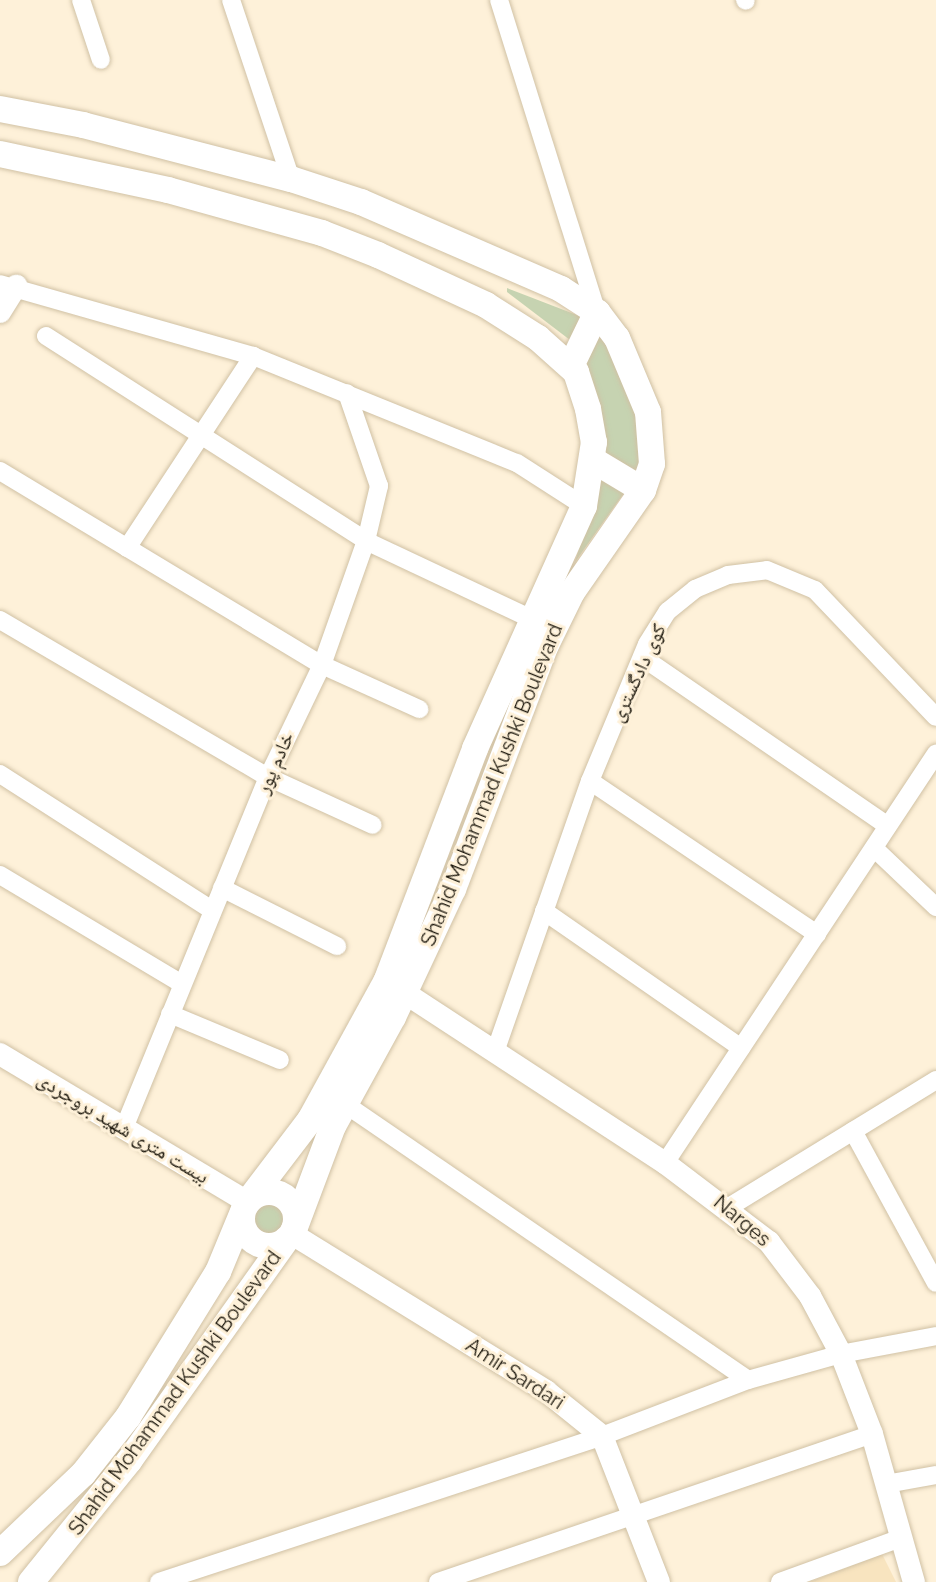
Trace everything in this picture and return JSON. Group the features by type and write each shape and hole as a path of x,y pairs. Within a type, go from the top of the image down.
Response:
{"main road":[{"name":"Shahid Mohammad Kushki Boulevard","path":"0,109 83,125 291,179 446,237 561,289 597,312 629,360 648,412 652,464 643,490 572,592 545,647 453,889 405,993 345,1104 291,1234 129,1461 31,1582"},
{"name":"Shahid Mohammad Kushki Boulevard","path":"0,154 168,190 322,233 486,305 538,338 571,366 588,409 593,460 584,506 475,749 387,980 310,1120 246,1205 218,1272 128,1417 83,1474 0,1553"},
{"path":"571,366 597,312"},
{"path":"593,460 643,490"},
{"path":"264,1192 287,1199 296,1213 291,1234 272,1246 255,1242 244,1230 246,1205 264,1192"}],"street":[{"path":"81,0 101,60"},
{"path":"231,0 291,179"},
{"path":"499,0 597,312"},
{"path":"0,312 8,285 253,356 517,463 584,506"},
{"path":"46,336 366,541 532,619"},
{"path":"127,548 253,356"},
{"name":"خادم پور","path":"124,1128 268,777 322,665 366,541 379,486 347,393"},
{"path":"0,471 322,665 419,709"},
{"name":"کوی دادگستری","path":"495,1052 590,781 642,657 668,611 695,589 728,575 767,570 815,590 936,717"},
{"path":"0,620 268,777 373,825"},
{"path":"642,657 888,826"},
{"path":"665,1163 936,754"},
{"path":"0,774 212,910"},
{"path":"590,781 817,934"},
{"path":"874,848 936,907"},
{"path":"0,875 182,984"},
{"path":"222,888 337,946"},
{"path":"544,911 741,1048"},
{"name":"Narges","path":"405,993 729,1207 791,1270 841,1354 872,1434 914,1582"},
{"path":"170,1014 280,1060"},
{"name":"بیست متری شهید بروجردی","path":"0,1054 246,1205"},
{"path":"729,1207 936,1080"},
{"path":"345,1104 748,1380"},
{"path":"853,1131 936,1283"},
{"name":"Amir Sardari","path":"291,1234 546,1391 602,1436 637,1516 659,1582"},
{"path":"159,1582 602,1436 748,1380 841,1354 936,1336"},
{"path":"438,1582 872,1434"},
{"path":"886,1484 936,1475"},
{"path":"780,1582 901,1538"}],"shaded area":[{"path":"882,1554 896,1582 810,1582"}],"green space":[{"path":"507,288 582,317 570,340 507,292"},
{"path":"600,329 644,434 639,479 601,458 604,428 599,401 584,368"},
{"path":"600,478 624,493 575,562"},
{"path":"269,1200 282,1205 287,1218 282,1231 269,1236 256,1231 251,1218 256,1205"}]}
